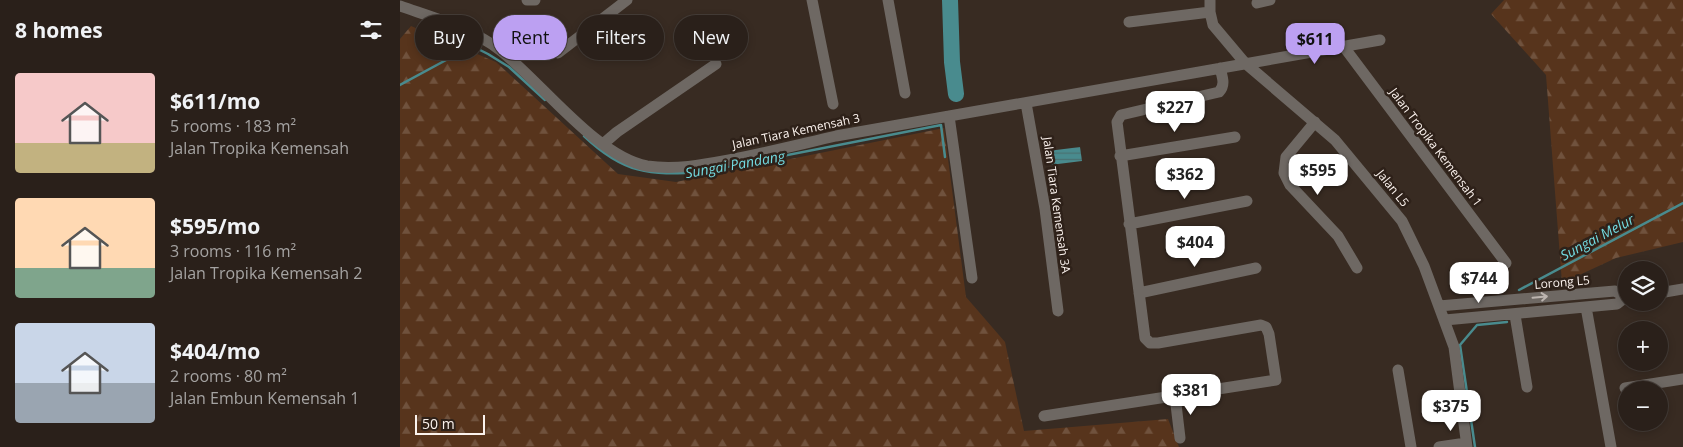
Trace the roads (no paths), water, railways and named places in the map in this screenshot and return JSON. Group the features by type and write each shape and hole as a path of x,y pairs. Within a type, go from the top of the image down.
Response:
{"street":[{"path":"527,0 534,0"},
{"path":"567,46 628,0"},
{"path":"812,0 833,104"},
{"path":"888,0 905,93"},
{"name":"Jalan L5","path":"1210,0 1213,26 1245,63 1335,140 1402,221 1424,266 1454,347 1467,445"},
{"path":"1257,3 1270,0"},
{"name":"Jalan Tiara Kemensah 3","path":"400,6 481,37 514,62 562,110 603,144 626,158 645,166 670,168 696,166 754,156 836,136 1380,40"},
{"path":"1129,22 1210,12"},
{"name":"Jalan Tropika Kemensah 1","path":"1344,46 1506,263"},
{"path":"603,144 617,132 716,64"},
{"path":"1044,416 1276,380 1269,334 1266,327 1262,325 1154,343 1150,343 1145,338 1117,122 1121,116 1219,92 1222,89 1223,83 1220,68"},
{"name":"Jalan Tiara Kemensah 3A","path":"1026,103 1043,200 1058,310"},
{"path":"949,116 972,278"},
{"path":"1315,122 1286,158 1284,173 1290,185 1338,236 1357,268"},
{"path":"1120,156 1234,137"},
{"path":"1129,224 1247,201"},
{"path":"1139,293 1256,268"},
{"path":"1668,291 1683,289"},
{"name":"Lorong L5","path":"1439,306 1615,291 1618,293"},
{"name":"Lorong L5","path":"1445,320 1515,315 1618,303"},
{"path":"1586,307 1611,447"},
{"path":"1515,315 1528,388"},
{"path":"1398,370 1410,447"},
{"path":"1668,381 1683,379"},
{"path":"1175,396 1180,438"},
{"path":"1439,447 1467,445"}],"water":[{"path":"1080,147 1082,161 1050,165 1048,151"}],"waterway":[{"name":"Sungai Pandang","path":"950,0 952,62 956,94"},
{"name":"Sungai Pandang","path":"400,85 472,46 509,67 545,100"},
{"name":"Sungai Pandang","path":"584,136 611,158 624,165 651,172 666,173 701,172 941,125 945,157"},
{"name":"Sungai Melur","path":"1519,290 1683,203"},
{"name":"Sungai Melur","path":"1475,447 1460,345 1477,325 1507,322"}]}
